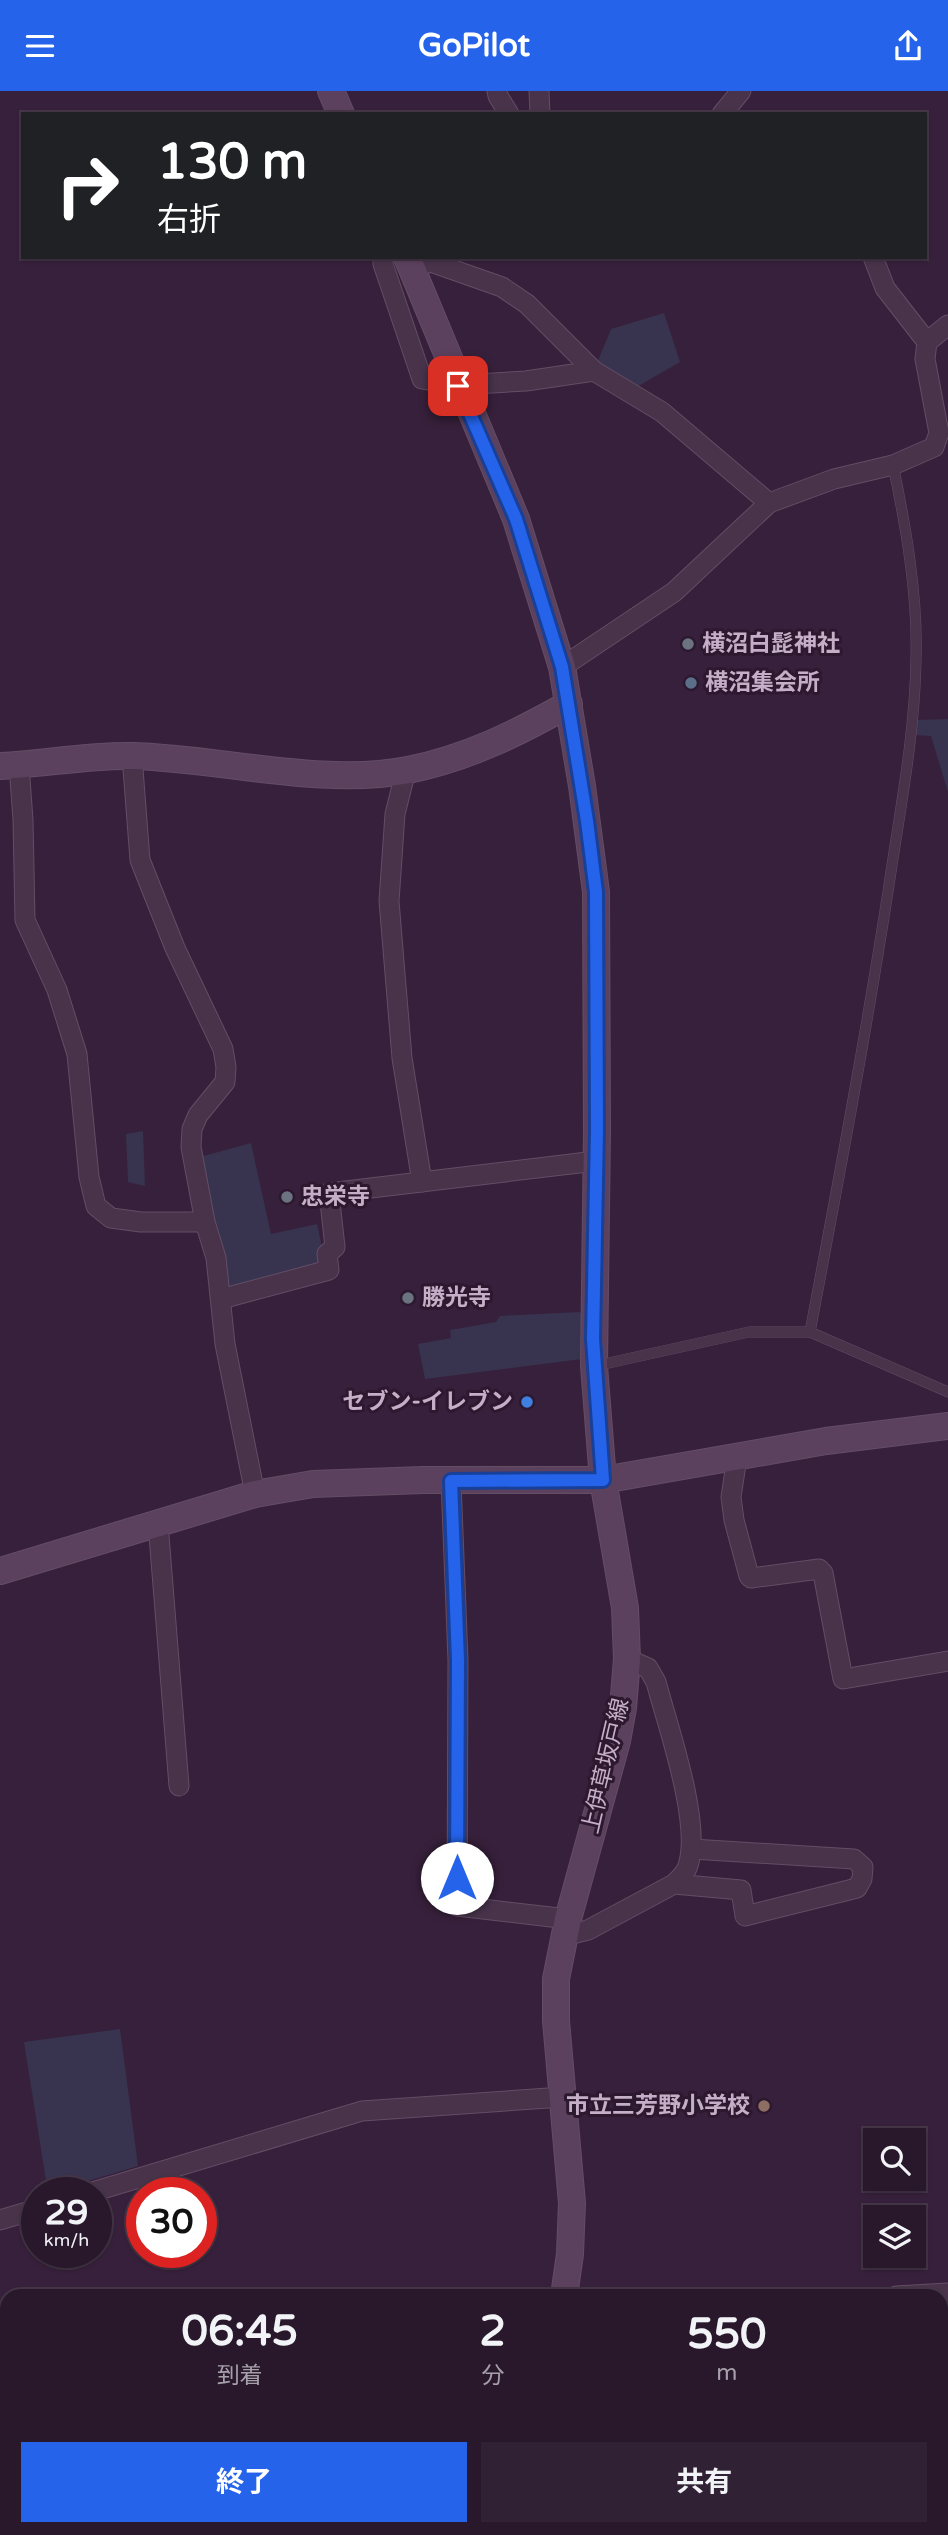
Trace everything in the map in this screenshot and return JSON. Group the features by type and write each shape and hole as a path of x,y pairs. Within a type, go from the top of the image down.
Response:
{"main road":[{"path":"331,91 340,112"},
{"name":"上伊草坂戸線","path":"409,262 458,386 516,519 562,667 596,892 594,1366 603,1480 625,1608 627,1659 617,1741 566,1928 556,1993 556,2021 572,2203 570,2254 565,2289"},
{"path":"9,765 132,756 320,773 365,774 406,770 473,753 569,704"},
{"path":"0,1571 255,1494 313,1484 603,1480 826,1441 948,1426"}],"street":[{"path":"498,91 498,96 508,112"},
{"path":"539,91 540,112"},
{"path":"724,112 741,91"},
{"path":"383,259 422,379 458,386 526,381 594,371"},
{"path":"874,259 885,288 922,339 927,342"},
{"path":"409,262 431,262 502,287 527,305 594,371 662,412 769,503"},
{"path":"562,667 674,592 769,503 834,479 893,465 934,447 940,433 925,359 927,342 948,325"},
{"path":"132,756 139,860 175,948 223,1049 225,1082 198,1115 192,1129 191,1147 205,1222 216,1258 225,1344 255,1494"},
{"path":"9,765 23,820 25,920 57,990 77,1054 89,1177 96,1206 111,1218 141,1222 205,1222"},
{"path":"406,770 395,814 389,901 402,1058 422,1182"},
{"path":"221,1299 329,1270 327,1254 335,1247 329,1193 596,1161"},
{"path":"736,1464 732,1497 734,1520 748,1576 751,1578 819,1569 823,1573 843,1679 948,1661"},
{"path":"451,1481 458,1660 457,1906 588,1930 674,1884 685,1873 692,1849 689,1809 656,1682 648,1668 627,1659"},
{"path":"158,1523 179,1786"},
{"path":"674,1884 741,1890 745,1916 857,1888 862,1879 863,1867 854,1859 692,1849"},
{"path":"112,2186 362,2111 563,2097"},
{"path":"0,2220 21,2214"}],"lane":[{"path":"810,1332 868,1021 912,717 916,657 912,583 906,529 893,465"},
{"path":"594,1366 749,1332 810,1332 948,1392"}],"shaded area":[{"path":"664,313 680,362 635,388 597,363 611,329"},
{"path":"948,719 948,792 931,736 914,735 914,720"},
{"path":"143,1131 145,1186 128,1182 126,1134"},
{"path":"251,1143 271,1234 317,1224 326,1265 232,1291 226,1286 205,1195 200,1157"},
{"path":"579,1312 582,1359 425,1379 418,1344 451,1338 450,1330 496,1322 500,1316"},
{"path":"120,2029 138,2166 101,2177 45,2177 24,2042"}],"place":[{"name":"横沼白髭神社","path":"688,644"},
{"name":"横沼集会所","path":"691,683"},
{"name":"忠栄寺","path":"287,1197"},
{"name":"勝光寺","path":"408,1298"},
{"name":"セブン-イレブン","path":"527,1402"},
{"name":"市立三芳野小学校","path":"764,2106"}],"route":[{"path":"457,1878 458,1660 451,1481 603,1480 593,1339 597,1130 596,892 587,821 562,667 516,519 458,386"}]}
